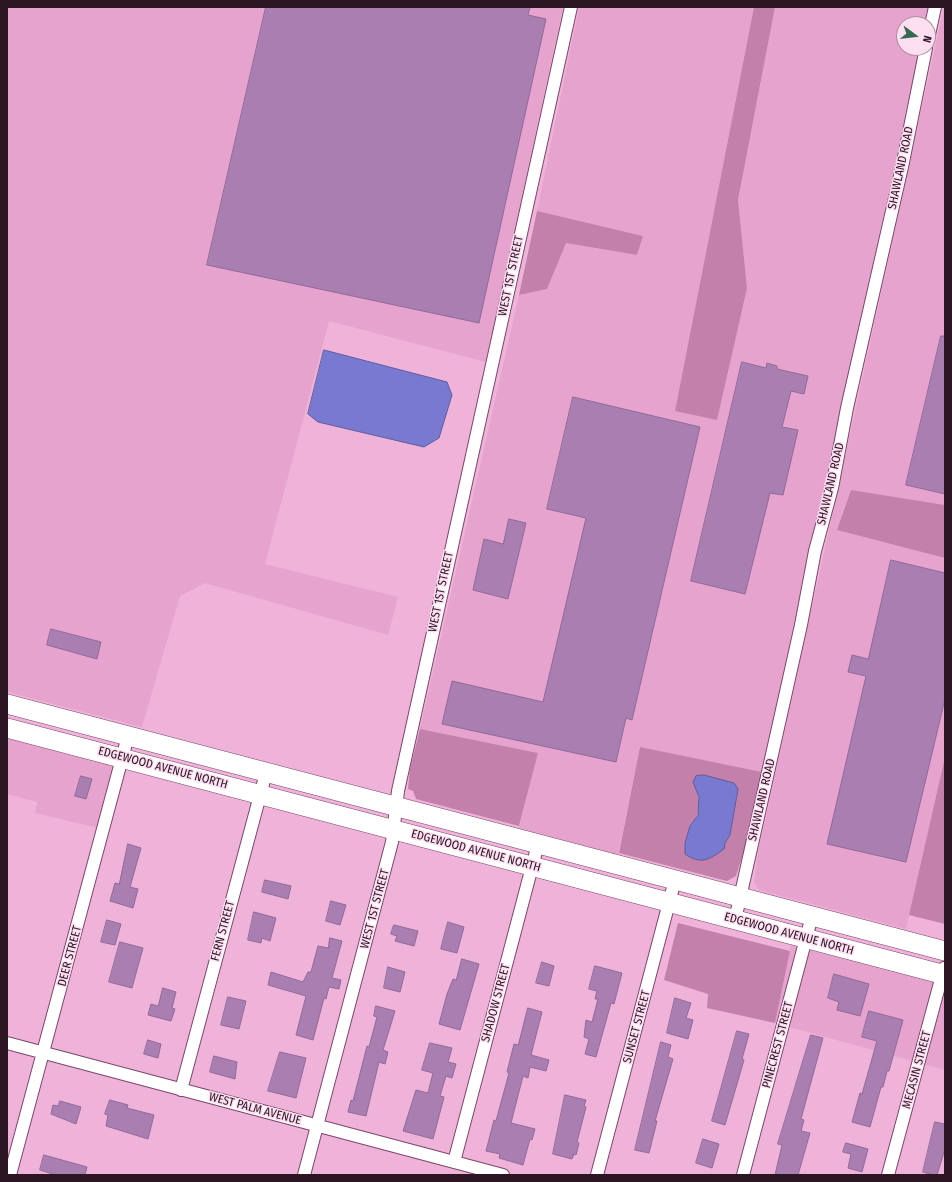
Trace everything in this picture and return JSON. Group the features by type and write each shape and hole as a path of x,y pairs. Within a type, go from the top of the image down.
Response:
{"main road":[{"name":"EDGEWOOD AVENUE NORTH","path":"7,704 945,951"},
{"name":"EDGEWOOD AVENUE NORTH","path":"7,728 735,920 944,972"}],"street":[{"name":"WEST 1ST STREET","path":"304,1175 392,842 396,806 571,7"},
{"name":"SHAWLAND ROAD","path":"735,920 801,625 815,551 832,488 847,408 900,174 924,56"},
{"name":"DEER STREET","path":"10,1175 128,736"},
{"name":"FERN STREET","path":"181,1090 266,773"},
{"name":"SHADOW STREET","path":"454,1162 538,844"},
{"name":"SUNSET STREET","path":"597,1175 675,880"},
{"name":"PINECREST STREET","path":"743,1175 812,916"},
{"name":"MECASIN STREET","path":"888,1175 944,972"},
{"name":"WEST PALM AVENUE","path":"7,1043 503,1175"}],"shaded area":[{"path":"7,7 563,7 486,362 329,321 265,564 398,597 388,635 205,583 180,596 142,727 7,692"},
{"path":"579,7 754,7 675,411 747,288 738,200 775,7 929,7 927,16 896,16 896,56 918,56 762,772 640,747 618,855 519,828 538,753 420,729 519,295 547,289 565,243 637,255 643,236 537,211"},
{"path":"754,7 775,7 738,200 747,288 717,420 675,411"},
{"path":"944,7 945,505 851,490 837,530 945,558 945,757 906,929 759,890 754,882 759,848 933,56 936,56 936,43"},
{"path":"537,211 643,236 637,255 566,243 547,289 519,295"},
{"path":"324,350 447,382 452,395 439,438 424,447 318,422 308,414"},
{"path":"851,490 945,505 945,558 837,530"},
{"path":"420,729 538,753 519,826 416,799 413,791 408,789 410,769"},
{"path":"7,737 125,769 107,830 35,813 37,802 7,794"},
{"path":"640,747 762,772 747,841 736,876 727,881 619,853","holes":["693,782 738,789 730,835 725,843 690,826 699,810 698,794"]},
{"path":"945,757 945,924 909,915"},
{"path":"704,775 734,783 738,789 730,835 725,843 724,849 714,856 705,860 700,860 685,854 685,843 690,826 698,815 699,797 693,782 696,776"},
{"path":"678,923 790,951 775,1023 707,1008 708,994 664,980"},
{"path":"791,945 945,985 945,1070 775,1023"}],"building":[{"path":"266,7 530,7 528,15 546,19 479,323 207,265"},
{"path":"941,336 945,336 945,494 906,485"},
{"path":"742,362 766,368 767,363 777,366 777,369 808,376 804,394 791,391 782,427 798,430 783,495 770,493 745,594 691,581"},
{"path":"573,397 700,427 632,720 626,718 616,762 442,724 452,681 543,702 586,518 547,509"},
{"path":"509,519 526,523 508,599 473,590 484,539 503,544"},
{"path":"891,560 945,573 945,699 906,862 827,844 866,676 848,672 852,655 868,659"},
{"path":"51,629 101,642 97,659 47,645"},
{"path":"81,776 92,779 86,799 75,796"},
{"path":"128,844 141,848 130,887 138,889 133,908 110,901 115,883 119,884"},
{"path":"265,880 291,886 288,899 262,892"},
{"path":"331,901 346,905 340,925 326,921"},
{"path":"254,912 276,918 270,941 262,938 261,943 248,940"},
{"path":"107,920 121,924 115,945 101,942"},
{"path":"448,922 464,927 457,953 441,949"},
{"path":"394,925 418,931 414,946 395,941 397,936 391,934"},
{"path":"330,938 342,941 332,978 341,980 339,989 329,987 326,999 324,998 313,1040 296,1035 306,996 268,985 271,972 303,982 308,972 311,972 318,946 328,948"},
{"path":"120,942 143,948 132,988 109,982"},
{"path":"462,959 479,964 460,1030 439,1024 447,994 453,979 456,980"},
{"path":"542,962 554,966 549,986 536,983"},
{"path":"595,966 622,973 614,1004 611,1003 596,1057 585,1054 589,1039 584,1037 586,1020 592,1022 598,999 595,999 597,991 589,989"},
{"path":"388,967 405,972 400,992 384,988"},
{"path":"834,974 869,984 860,1016 837,1010 839,1002 828,998"},
{"path":"163,988 176,992 172,1008 175,1009 171,1021 148,1015 151,1004 158,1006"},
{"path":"228,997 246,1001 239,1029 221,1025"},
{"path":"675,998 691,1003 686,1018 693,1020 688,1039 667,1033"},
{"path":"376,1006 395,1011 383,1050 388,1052 385,1064 379,1062 366,1116 348,1112 351,1100 353,1101 367,1046 369,1047 377,1017 374,1016"},
{"path":"528,1008 542,1012 531,1055 549,1060 546,1071 530,1067 528,1078 523,1076 511,1123 535,1129 532,1140 530,1139 523,1165 499,1158 500,1154 486,1151 509,1073 507,1072 514,1044 518,1045"},
{"path":"869,1011 903,1020 889,1071 887,1071 883,1087 881,1087 870,1127 852,1122 860,1093 862,1094 877,1041 862,1037"},
{"path":"737,1031 749,1034 742,1059 744,1060 725,1125 712,1121"},
{"path":"811,1035 823,1038 801,1119 804,1120 801,1131 810,1133 798,1175 775,1175 782,1145 778,1144"},
{"path":"148,1040 161,1044 158,1058 144,1054"},
{"path":"661,1042 671,1045 668,1057 673,1059 655,1121 657,1121 649,1153 635,1150"},
{"path":"430,1043 452,1048 448,1062 456,1064 452,1078 446,1076 440,1096 444,1097 433,1139 403,1131 416,1090 428,1093 433,1073 422,1070"},
{"path":"280,1052 306,1058 296,1098 268,1091"},
{"path":"214,1056 237,1062 235,1079 210,1072"},
{"path":"565,1095 586,1100 584,1106 586,1107 577,1142 579,1143 576,1155 574,1154 572,1159 553,1154"},
{"path":"110,1100 128,1105 127,1108 154,1115 148,1139 106,1126 108,1115 105,1114"},
{"path":"60,1101 81,1107 76,1124 51,1114 53,1105 58,1106"},
{"path":"935,1122 945,1124 945,1149 937,1175 933,1175 923,1172"},
{"path":"703,1139 719,1144 712,1168 696,1163"},
{"path":"846,1143 868,1149 862,1172 848,1168 851,1154 843,1152"},
{"path":"44,1155 87,1167 85,1175 56,1175 40,1170"}]}
